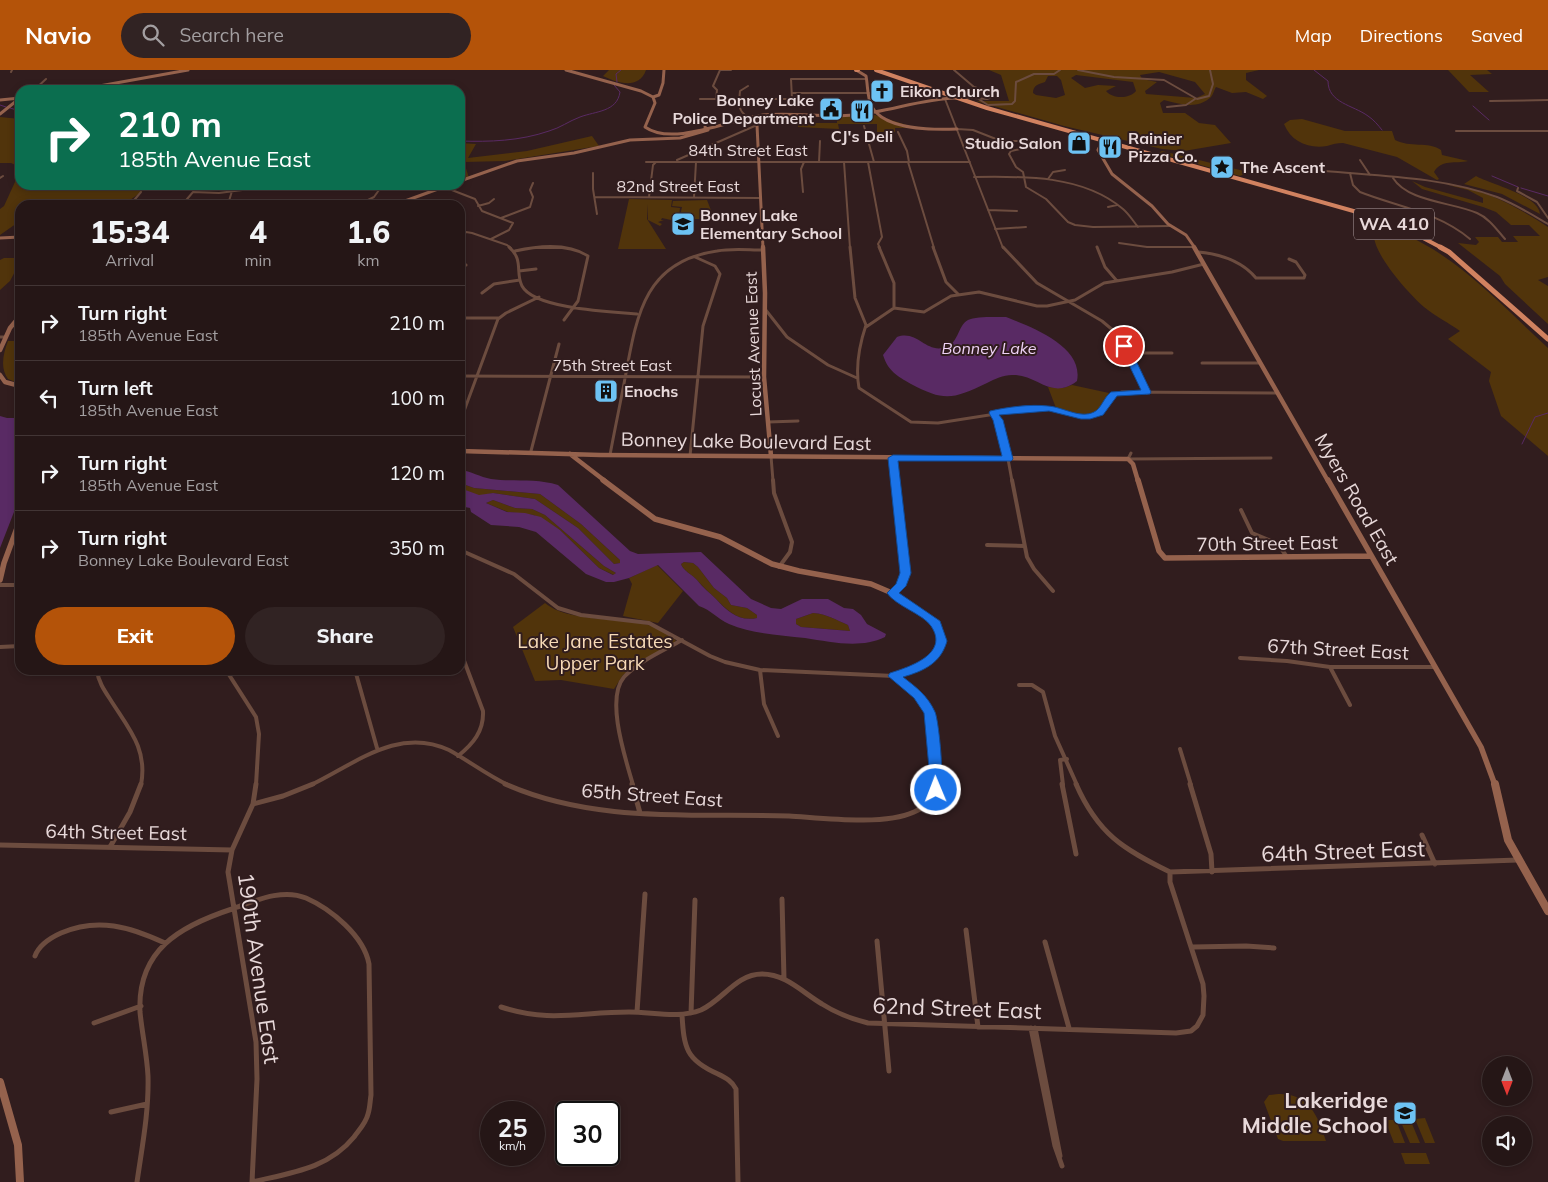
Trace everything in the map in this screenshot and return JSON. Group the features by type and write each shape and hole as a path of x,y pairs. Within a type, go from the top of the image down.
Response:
{"highway":[{"path":"876,70 944,97 955,98 1095,139 1102,143 1113,143"},
{"name":"WA 410","path":"881,70 960,97 1113,143 1357,212 1406,228 1449,252 1548,340"},
{"name":"WA 410","path":"1113,143 1367,213 1413,229 1442,244 1464,259 1548,334"}],"street":[{"path":"156,70 159,74"},
{"path":"103,85 188,70"},
{"path":"568,70 642,91 653,97 655,103 645,127 654,133 674,134 762,115 852,115 877,112 944,97 1004,250 1037,283 1070,301 1109,327 1119,338 1147,392"},
{"path":"653,97 657,96 661,90 664,70"},
{"path":"716,99 717,90 713,86 720,70 731,70"},
{"path":"857,70 866,76 873,109 893,121 913,126 974,131 1001,141 1044,141"},
{"path":"954,70 974,87 991,92 995,96 990,99 955,98"},
{"path":"977,98 979,101 994,106 1012,104 1015,101 1016,82 1034,74 1054,74 1060,70"},
{"path":"1078,70 1120,78 1166,81 1195,99"},
{"path":"1167,106 1186,105 1195,99 1209,96 1213,84 1210,70"},
{"path":"39,85 46,79"},
{"path":"700,99 792,99 791,79 866,79"},
{"path":"748,86 741,90 740,112 757,125"},
{"path":"792,93 869,93"},
{"path":"0,100 15,98"},
{"path":"1490,101 1548,100"},
{"path":"0,114 15,102"},
{"name":"Locust Avenue East","path":"762,115 758,118 757,125 765,309 764,377 774,493 792,542 790,552 779,566"},
{"path":"675,162 722,139 757,125"},
{"path":"864,126 874,162"},
{"path":"465,179 513,162 568,154 630,140 684,137 708,130 705,127"},
{"path":"1456,131 1548,131"},
{"path":"898,132 907,151 912,172 911,177 942,274 946,282 958,294"},
{"path":"819,162 820,141"},
{"name":"Myers Road East","path":"1102,143 1098,150 1112,174 1152,206 1164,221 1186,235 1198,252 1491,768 1504,829 1518,860 1548,911"},
{"path":"1020,149 1011,151 1009,154 1016,167 1023,172 1027,189 1043,197 1068,222 1075,225 1171,226"},
{"path":"1360,160 1370,175"},
{"name":"84th Street East","path":"646,162 970,162"},
{"path":"648,197 653,165 656,162"},
{"path":"694,197 696,162"},
{"path":"803,192 801,169 804,162"},
{"path":"844,162 852,277 855,298 866,327"},
{"path":"868,162 882,237 878,244 895,287 894,308"},
{"path":"1048,179 1053,172 1065,170"},
{"path":"1325,171 1467,187 1504,200 1548,224"},
{"path":"593,173 598,214"},
{"path":"1350,174 1353,186 1360,192 1440,218 1460,229 1470,239"},
{"path":"974,176 1032,177 1087,189 1117,204 1130,213 1138,226"},
{"path":"1393,178 1396,184 1407,191 1478,213 1488,220 1505,238"},
{"path":"501,218 530,207 533,197 530,190 533,183"},
{"path":"1518,188 1517,191 1539,204 1548,218"},
{"path":"186,200 193,192 241,190"},
{"path":"368,200 374,197 379,190 402,190"},
{"path":"408,200 436,190"},
{"path":"453,190 475,199 478,206 485,212 510,221 513,224 509,230 491,239"},
{"path":"229,200 232,191"},
{"path":"135,200 142,192"},
{"name":"82nd Street East","path":"595,197 760,198"},
{"path":"478,206 489,203 494,199"},
{"path":"1108,207 1117,204"},
{"path":"988,210 1017,211"},
{"path":"995,229 1026,227"},
{"path":"465,234 468,232 491,239 507,245 515,251 523,288 556,305 573,309 637,314"},
{"path":"0,238 15,237"},
{"path":"1119,243 1147,247 1194,246"},
{"path":"1097,246 1105,267 1117,281"},
{"path":"515,251 528,248 574,249 584,252 588,256 579,298 564,320"},
{"path":"610,455 637,314 643,299 658,279 672,268 695,257 722,250 763,250"},
{"path":"1198,252 1214,254 1244,265 1249,268 1256,278 1304,278 1305,275 1296,262 1289,259"},
{"path":"690,456 704,321 717,291 720,274 715,266 695,257"},
{"path":"1204,264 1196,264 1182,271 1101,284 1070,301 1040,306 985,293 958,294 926,312 894,308 866,327 858,349 857,378 862,391 905,418 915,422 929,423 1019,409 1049,409 1081,417 1090,417 1100,413 1114,394 1147,392 1277,393"},
{"path":"519,271 536,269"},
{"path":"482,293 485,289 502,282 520,280"},
{"path":"465,408 494,326 499,318 539,297"},
{"path":"765,309 787,337 828,365 857,378"},
{"path":"465,318 499,318"},
{"path":"0,350 15,324"},
{"path":"0,337 6,337"},
{"path":"531,451 559,344"},
{"path":"1128,354 1172,353"},
{"path":"1202,363 1260,363"},
{"path":"0,375 5,382 15,385"},
{"name":"75th Street East","path":"465,376 764,377"},
{"path":"993,413 998,420 1008,459 1024,546 1032,565 1053,590"},
{"path":"768,422 798,420"},
{"name":"Bonney Lake Boulevard East","path":"465,451 531,451 610,455 1008,459 1272,458"},
{"path":"1128,459 1131,453"},
{"path":"465,552 514,574 558,608 580,615 627,619 649,624 717,659 760,670 894,676 915,670 928,662 938,651 941,641 936,624 892,593 871,584 779,566 759,559 720,537 651,517 569,454"},
{"path":"892,593 901,586 905,573 893,458"},
{"name":"70th Street East","path":"1128,459 1133,464 1159,551 1163,557 1174,559 1371,556"},
{"path":"1241,510 1252,533 1278,544 1287,557"},
{"path":"0,580 15,533"},
{"path":"987,545 1024,546"},
{"path":"0,585 15,585"},
{"path":"640,813 616,714 616,690 628,674 682,640"},
{"path":"0,647 15,646"},
{"name":"67th Street East","path":"1240,658 1330,666 1435,667"},
{"path":"458,756 476,739 483,721 483,711 465,663"},
{"path":"1330,666 1350,706"},
{"path":"760,670 762,701 770,723 778,736"},
{"path":"98,675 101,684 139,746 144,765 140,788 133,807 110,847"},
{"name":"190th Avenue East","path":"229,675 251,708 258,724 259,745 253,804 232,850 228,872 256,1042 257,1079 252,1182"},
{"path":"356,675 377,748"},
{"name":"65th Street East","path":"253,804 272,799 333,775 377,748 409,742 424,742 438,745 498,780 545,798 584,807 640,813 892,818 908,815 924,807 932,799 936,784 930,713 919,695 894,676"},
{"path":"1019,685 1032,685 1040,689 1045,695 1056,736 1084,801 1104,829 1133,854 1170,872 1170,882 1193,947 1246,946 1274,948"},
{"path":"1180,749 1211,854 1212,872"},
{"path":"1066,758 1060,760 1060,771 1076,854"},
{"path":"1422,835 1436,864"},
{"name":"64th Street East","path":"0,845 232,850"},
{"name":"64th Street East","path":"1170,872 1518,860"},
{"path":"637,1012 645,894"},
{"path":"137,1182 147,1104 147,1071 140,994 144,973 165,943 196,922 233,908 280,895 305,898 359,937 366,950 369,964 371,1095 369,1110 363,1126 344,1149 323,1163 306,1170 252,1182"},
{"path":"782,899 784,979"},
{"path":"691,1013 695,900"},
{"path":"35,956 37,950 55,936 70,929 90,924 125,926 165,943"},
{"path":"966,930 978,1027"},
{"path":"877,941 889,1071"},
{"path":"1045,942 1069,1028"},
{"name":"62nd Street East","path":"501,1007 521,1015 536,1017 637,1012 682,1015 708,1006 745,977 762,974 784,979 823,1005 860,1021 884,1024 1069,1028 1176,1033 1192,1030 1196,1027 1203,1012 1204,984 1193,947"},
{"path":"94,1023 141,1006"},
{"path":"682,1015 684,1040 689,1057 696,1064 731,1080 736,1088 738,1182"},
{"path":"1033,1028 1062,1166 1055,1146 1033,1028"},
{"path":"0,1082 18,1145 20,1182"},
{"path":"111,1112 147,1104"}],"green space":[{"path":"609,70 646,70 638,80 633,83 627,83 603,76"},
{"path":"989,70 1259,70 1246,73 1246,80 1267,96 1263,99 1246,92 1232,93 1216,87 1211,97 1200,104 1188,105 1164,100 1160,103 1163,113 1185,113 1199,123 1215,125 1231,143 1184,151 1162,149 1064,126 976,101 1009,101 1001,75","holes":["1159,72 1195,82 1205,94 1196,98 1146,94 1145,91 1157,82 1142,79 1140,75","1076,75 1133,82 1136,91 1129,96 1117,97 1106,91 1116,86 1098,85 1085,88 1071,78","1048,76 1057,76 1061,80 1065,95 1056,98 1033,93 1035,87 1045,82"]},
{"path":"1448,70 1487,70 1492,74 1470,75 1489,92 1469,92"},
{"path":"875,115 916,128 895,128 895,132 877,132 877,124 838,124 839,129 798,127 798,120 803,119 803,123 837,123 837,117"},
{"path":"0,117 15,118 15,165 0,163"},
{"path":"1302,119 1345,131 1392,131 1395,140 1407,144 1436,147 1441,150 1442,155 1468,161 1441,165 1434,172 1439,179 1437,180 1397,157 1343,143 1320,147 1301,143 1291,135 1284,124 1290,120"},
{"path":"592,136 599,146 505,161 465,162 465,143 476,144 468,158 527,151"},
{"path":"1162,151 1244,171 1245,174 1240,176 1158,153"},
{"path":"465,165 469,178 465,179"},
{"path":"1476,176 1523,196 1537,207 1540,214 1502,194 1464,184"},
{"path":"1412,181 1425,187 1483,203 1483,198 1468,190 1448,185 1475,190 1513,206 1548,227 1548,277 1538,280 1548,286 1548,324 1505,284 1500,276 1458,243 1476,245 1479,242 1475,237 1498,237 1502,242 1518,242 1513,236 1540,236 1529,225 1511,225 1496,212 1422,189"},
{"path":"15,182 15,190 144,190 130,200 15,200 15,224 0,235 0,209 4,206"},
{"path":"629,199 672,200 671,207 680,208 679,216 671,220 662,218 661,220 664,220 658,222 662,224 660,226 648,220 648,204 647,219 666,249 618,249"},
{"path":"707,200 712,213 704,214 708,219 685,219 680,216 682,207 672,206 673,201"},
{"path":"1367,222 1404,234 1425,244 1463,270 1548,348 1548,456 1501,416 1489,381 1491,372 1448,339 1460,331 1424,307 1402,284 1381,255 1374,237 1362,225"},
{"path":"15,258 15,272 10,281 0,290 0,260"},
{"path":"8,341 15,341 15,382 8,379 5,375 3,366"},
{"path":"1072,385 1109,393 1097,411 1092,415 1087,416 1056,408 1048,387 1063,388"},
{"path":"465,485 474,488 540,494 581,524 620,560 620,563 614,564 578,528 535,499 493,493 479,496 465,490"},
{"path":"493,500 515,508 532,509 545,515 604,566 616,573 614,575 599,568 560,530 534,515 508,512 486,503"},
{"path":"684,562 693,563 698,567 714,588 727,598 731,605 747,608 757,615 757,618 739,617 730,611 684,569 681,564"},
{"path":"657,565 683,591 658,623 623,616 632,584 629,578"},
{"name":"Lake Jane Estates Upper Park","path":"545,603 558,611 575,616 633,622 651,626 666,632 676,641 623,675 614,689 561,680 535,681 513,627"},
{"path":"813,613 827,616 848,625 850,631 801,627 796,624 796,619"},
{"path":"1278,1094 1297,1097 1305,1102 1315,1115 1326,1141 1283,1141 1278,1139 1264,1102 1269,1095"},
{"path":"1425,1118 1435,1143 1425,1143 1415,1119"},
{"path":"1410,1119 1420,1143 1410,1143 1400,1120"},
{"path":"1385,1120 1396,1120 1405,1143 1394,1143"},
{"path":"1401,1153 1426,1153 1430,1164 1405,1164"}],"water":[{"name":"Bonney Lake","path":"981,317 1006,317 1041,332 1064,348 1072,358 1077,369 1077,381 1068,386 1052,388 1029,378 1009,375 957,395 941,396 923,390 897,376 890,369 883,355 897,337 910,336 931,347 943,348 952,343 964,323 968,320"},
{"path":"0,416 15,418 15,511 0,548"},
{"path":"465,471 491,479 558,485 630,551 638,554 701,552 751,599 771,608 781,609 802,599 828,599 844,608 853,609 861,615 867,624 886,634 885,637 866,643 846,644 747,630 725,622 699,606 658,565 629,578 606,582 586,574 536,532 519,527 491,525 471,512 470,508 465,507 465,490 479,495 493,493 535,499 578,528 614,564 620,563 620,560 581,524 540,494 474,488 465,485","holes":["493,500 515,508 532,509 545,515 604,566 616,573 613,575 599,568 560,530 541,517 525,513 507,512 486,503","684,562 693,563 698,567 714,588 727,598 731,605 747,608 757,615 757,618 739,617 729,611 684,569 681,564","813,613 848,625 850,631 801,627 796,624 796,619"]}],"waterway":[{"path":"617,82 616,74 621,70"},
{"path":"1314,70 1328,81 1329,88 1337,99 1368,116 1382,130"},
{"path":"465,141 516,139 553,130 580,117 605,110 615,104 620,92 614,85"},
{"path":"0,105 6,107"},
{"path":"1473,106 1489,120"},
{"path":"10,108 15,110"},
{"path":"1492,176 1518,187"},
{"path":"1521,188 1548,196"},
{"path":"1522,444 1535,417 1548,413"}],"place":[{"name":"Eikon Church","path":"882,91"},
{"name":"Bonney Lake Police Department","path":"831,109"},
{"name":"CJ's Deli","path":"862,111"},
{"name":"Studio Salon","path":"1079,143"},
{"name":"Rainier Pizza Co.","path":"1110,147"},
{"name":"The Ascent","path":"1222,167"},
{"name":"Bonney Lake Elementary School","path":"683,224"},
{"name":"Enochs","path":"606,391"},
{"name":"Lakeridge Middle School","path":"1405,1113"}],"route":[{"path":"936,790 936,768 930,713 919,695 894,676 915,670 928,662 936,655 941,641 940,631 936,624 892,593 901,586 905,577 893,458 1008,459 998,420 993,413 1019,409 1054,409 1081,417 1090,417 1100,413 1114,394 1122,392 1147,392 1124,346"}]}
